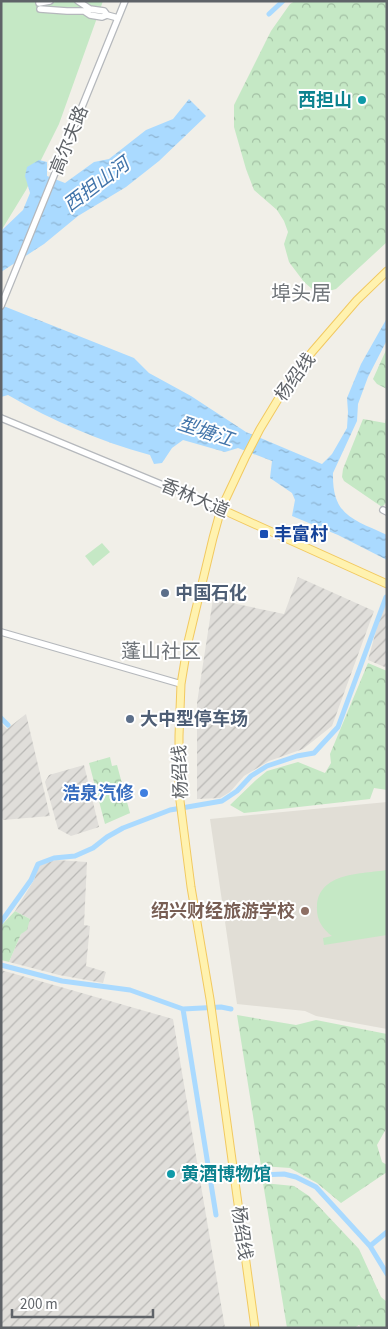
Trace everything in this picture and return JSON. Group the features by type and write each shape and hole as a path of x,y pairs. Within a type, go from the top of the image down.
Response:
{"main road":[{"name":"杨绍线","path":"256,1328 182,814 179,736 181,684 190,632 221,509 245,458 280,396 312,352 358,300 387,271"},
{"name":"香林大道","path":"221,509 387,584"}],"street":[{"path":"50,1 40,6 84,11 90,15 102,17 106,14"},
{"path":"78,1 90,9 104,11 106,14 118,18"},
{"name":"高尔夫路","path":"1,306 125,1"},
{"name":"香林大道","path":"1,418 221,509"},
{"path":"1,632 181,684"}],"shaded area":[{"path":"298,577 374,611 332,726 303,749 269,761 244,776 230,792 220,798 197,799 197,703 213,599 284,614"},
{"path":"384,602 387,603 387,668 368,660"},
{"path":"26,714 50,816 3,820 1,815 1,723 7,729"},
{"path":"84,765 99,827 71,836 58,829 45,782 49,775"},
{"name":"绍兴财经旅游学校","path":"387,802 387,1029 316,1016 305,1011 237,1004 210,819"},
{"path":"56,860 87,862 84,925 90,926 86,966 106,972 103,983 59,975 9,962 21,934 30,919 15,911 34,880 39,865"},
{"path":"1,970 173,1019 225,1328 1,1328"}],"green space":[{"path":"1,1 103,1 59,124 26,190 1,231"},
{"path":"295,1 387,1 387,242 336,289 318,294 304,282 289,262 284,244 288,232 284,221 277,210 254,190 234,127 234,105 271,31 290,4"},
{"path":"387,348 387,389 377,384 373,379"},
{"path":"387,414 387,502 382,507 344,481 342,477 343,469 363,419 385,423"},
{"path":"102,543 110,552 93,566 85,556"},
{"path":"368,663 387,671 387,790 374,788 370,799 244,813 230,805 267,771 298,762 325,773 331,763 330,754"},
{"path":"110,757 112,766 117,765 130,813 105,824 89,763"},
{"path":"387,870 387,935 324,945 323,938 332,936 320,923 318,915 317,906 320,895 325,887 343,877"},
{"path":"15,911 30,919 27,930 21,934 9,962 1,960 1,926"},
{"path":"237,1015 296,1025 316,1020 387,1034 387,1127 377,1145 382,1162 387,1165 387,1172 341,1203 317,1183 290,1168 261,1166"},
{"path":"263,1183 294,1186 309,1196 359,1249 381,1297 387,1302 387,1328 362,1328 359,1325 354,1328 287,1328"}],"water":[{"path":"189,99 206,116 159,161 126,187 78,216 44,244 1,272 1,231 23,210 30,193 25,176 27,167 39,160 47,162 47,176 65,183 94,162 109,159 146,130 173,119"},
{"name":"型塘江","path":"1,305 134,358 149,373 191,396 246,432 322,464 332,454 347,428 347,398 361,364 387,318 387,340 368,377 358,404 357,421 333,473 336,499 347,514 364,525 387,535 387,560 338,535 292,516 295,500 292,493 270,478 272,461 238,448 225,452 183,440 172,448 162,463 154,464 150,455 77,430 8,395 1,397"}],"waterway":[{"name":"西担山河","path":"269,14 283,1"},
{"path":"1,922 31,880 38,864 54,858 75,856 93,848 123,828 170,810 222,801 237,791 251,776 267,766 297,756 314,753 338,727 386,597"},
{"path":"1,718 8,725"},
{"path":"1,965 62,981 130,990 183,1009 216,1215"},
{"path":"183,1009 221,1007 231,1009"},
{"path":"211,1177 284,1174 296,1177 316,1187 370,1246 387,1274"},
{"path":"370,1246 387,1232"}],"place":[{"name":"西担山","path":"362,100"},
{"name":"丰富村","path":"264,534"},
{"name":"中国石化","path":"165,593"},
{"name":"大中型停车场","path":"130,719"},
{"name":"浩泉汽修","path":"144,793"},
{"name":"绍兴财经旅游学校","path":"305,911"},
{"name":"黄酒博物馆","path":"171,1174"}],"district":[{"name":"埠头居","path":"301,293"},
{"name":"蓬山社区","path":"161,651"}]}
